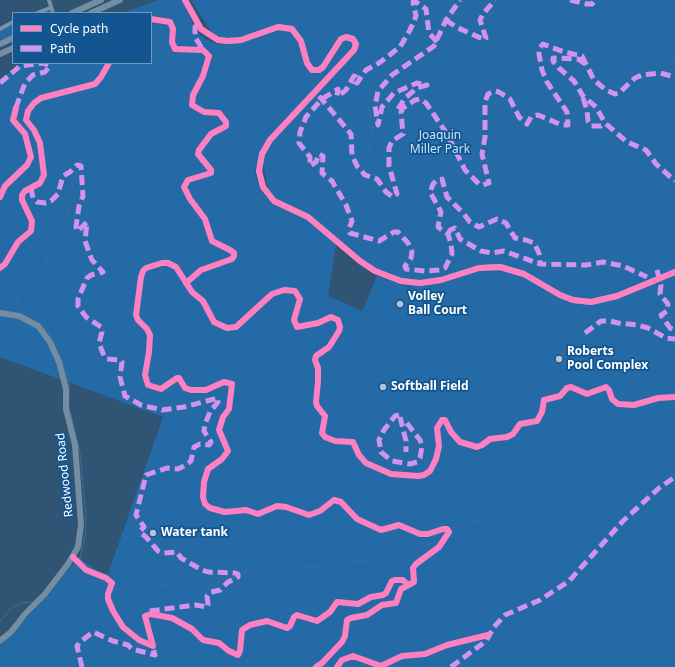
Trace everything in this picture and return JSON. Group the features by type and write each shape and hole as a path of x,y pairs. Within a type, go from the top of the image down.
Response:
{"main road":[{"path":"74,12 101,0"},
{"path":"93,12 120,0"},
{"path":"185,0 204,32 223,41 241,40 278,27 289,28 300,37 307,63 310,69 314,70 323,67 342,39 349,37 355,41 356,47 351,54 270,140 262,154 259,171 263,187 274,201 308,217 375,272 401,281 420,283 441,280 479,268 500,267 524,274 560,295 573,300 591,302 617,296 675,272"},
{"path":"190,0 191,12"},
{"path":"0,44 12,38"},
{"path":"0,54 12,48"},
{"name":"Redwood Road","path":"0,313 19,316 38,326 50,342 59,362 66,389 66,409 75,445 81,524 78,547 68,564 11,632 0,641"}],"street":[{"path":"49,0 50,8 52,12"},
{"path":"40,12 50,8"},
{"path":"0,29 12,23"}],"green space":[{"name":"Joaquin Miller Park","path":"159,0 182,0 197,32 205,39 220,45 191,0 675,0 675,667 0,667 0,646 51,592 78,557 98,571 108,574 163,417 0,357 0,79 21,64 152,64 152,12 125,12","holes":["261,151 270,200 317,224 379,273 418,290 377,276 362,311 328,296 336,245 324,233 305,219 274,205 266,197 260,188 255,172"]},
{"path":"12,25 12,35 0,40 0,31"}],"shaded area":[{"path":"563,352 567,363 562,365 558,354"}],"waterway":[{"path":"371,155 369,146 373,127 367,103 373,88 389,70 426,43 441,24 443,0"},
{"path":"597,0 601,3 603,10 612,14 622,25 637,31 640,41 653,45 657,53 669,58 675,65"},
{"path":"80,162 90,154 98,136 107,130 125,125 139,111 162,93 163,87 168,84"},
{"path":"33,320 30,315 21,312 16,302 18,294 24,288 34,287 44,272 48,253 61,219 67,215 72,186 79,168"},
{"path":"40,325 50,333 59,350 69,384 69,399"},
{"path":"41,602 52,597 69,580 82,563 80,558 85,536 86,517 80,453 69,406"},
{"path":"114,588 147,588 159,584 194,591 197,588 215,584 220,580 243,574 247,571 272,575 281,573 292,565 319,568 326,556 334,555 345,560 368,561 379,559 386,552 396,548 420,548 434,542 445,532 455,527 465,526 474,520 480,521 490,508 497,508 511,501 515,501 561,464 569,451 574,450 584,435"},
{"path":"70,580 97,581 109,585"},
{"path":"0,622 12,607 22,603 34,602"}],"marked path":[{"path":"398,109 405,98 417,88 427,85 417,83 394,93 382,107 378,125 375,106 378,91 392,75 434,46 446,20 460,0"},
{"path":"446,20 456,27 485,40 486,38 480,20 495,0"},
{"path":"570,0 587,4 592,4 595,0"},
{"path":"437,42 429,33 426,9 416,2 413,2 416,16 400,47 379,63 366,70 357,83 355,82 356,77 354,76 346,90 338,96 338,89 322,99 306,117 300,132 299,143 310,157 310,166 316,162 319,154 323,156 322,173 332,181 346,205 352,221 349,229 350,233 379,241 394,232 398,232 408,243 412,252 411,258 405,266 406,269 425,271 441,270 445,268 452,254 451,244 448,234 438,227 441,212 430,192 433,184 442,179 447,197 470,222 479,227 497,219 506,223 515,238 534,243 539,253 540,264 586,265 603,262 623,266 647,277"},
{"path":"197,25 195,27 195,37 203,50"},
{"path":"319,96 351,134 352,155 357,166 365,175 377,179 386,192 393,197 397,194 389,166 389,148 392,141 403,134 401,112 403,108 415,100 420,99 426,103 447,134 465,170 479,184 483,185 489,183 482,154 485,137 485,102 488,94 495,91 510,99 519,117 527,124 531,117 538,115 562,125 568,125 567,112 547,82 542,70 539,49 543,44 564,52 582,56 594,80 606,90 615,94 619,93 635,78 642,75 660,73 675,77"},
{"path":"585,64 578,59 553,58 553,61 559,68 574,81 583,96 596,107 605,123 627,142 646,150 656,164 675,181"},
{"path":"0,83 20,66 35,64"},
{"path":"15,110 25,83 33,75 45,72 50,66 45,64"},
{"path":"583,98 587,110 588,121 591,126 601,126 605,123"},
{"path":"31,188 33,198 37,202 46,203 51,201 58,194 63,176 77,165 81,166 83,196 79,206 76,227 77,231 87,222 85,241 92,260 103,272 91,275 87,278 78,299 78,306 86,317 101,327 102,332 99,343 104,356 107,359 120,360 122,362 120,377 125,396 141,405 162,410 184,407 218,398 218,402 210,412 205,424 204,431 211,442 209,445 200,444 194,447 191,461 178,469 167,468 146,475 136,515 144,527 140,531 158,551 164,553 177,552 181,558 202,570 208,572 235,573 238,574 238,577 228,582 220,590 211,592 207,596 207,607 196,605 149,611"},
{"path":"448,234 450,230 455,228 460,239 481,251 492,253 504,251 540,264"},
{"path":"657,270 661,285 660,294 668,304 667,311 661,315 670,328 675,331"},
{"path":"585,333 601,321 610,321 648,328 666,338 675,339"},
{"path":"399,415 395,416 384,430 379,440 381,452 392,461 410,464 417,462 420,458 422,446 420,440 406,422 402,421"},
{"path":"400,417 406,441 406,452"},
{"path":"451,667 486,641 494,627 505,615 540,600 569,581 623,521 659,488 675,477"},
{"path":"82,667 77,646 93,632 113,641 128,645 132,649 155,655 152,644"}],"cycle path":[{"path":"185,0 201,29 218,40 241,40 278,27 292,29 301,41 307,63 312,70 319,70 323,67 341,39 346,37 353,39 356,44 354,50 270,140 262,154 259,171 263,187 274,201 308,217 360,261 375,271 401,281 420,283 441,280 479,268 500,267 524,274 560,295 573,300 591,302 617,296 675,272"},
{"path":"152,19 170,22 173,29 172,42 175,49 203,50 209,56 203,76 193,95 192,105 204,112 219,113 226,122 226,126 211,134 199,150 198,154 211,170 211,173 188,180 184,187 190,199 205,219 212,241 230,250 234,253 234,256 232,259 201,270 186,283"},
{"path":"0,268 5,264 18,242 31,231 32,221 22,200 22,195 25,191 40,183 44,175 40,143 34,130 26,120 28,111 34,103 41,98 95,84 108,64"},
{"path":"0,197 5,186 27,165 31,157 25,134 13,120 16,108"},
{"path":"316,667 322,663 342,642 345,636 347,620 367,615 382,605 396,603 401,589 414,582 413,568 416,564 439,547 449,532 447,529 443,529 428,534 420,534 399,525 381,530 357,519 341,502 334,500 320,511 309,515 286,507 277,506 258,514 246,510 225,512 210,508 205,504 203,497 204,482 208,469 222,459 228,451 219,430 223,417 229,409 232,384 224,382 206,390 191,390 185,388 179,378 177,378 161,389 148,385 145,375 150,335 147,329 138,320 136,315 141,277 146,268 162,263 168,263 176,267 192,292 203,301 214,322 227,328 236,327 272,294 284,290 295,291 300,299 294,320 297,327 318,323 331,317 338,320 340,327 339,331 329,347 316,356 315,360 318,368 316,402 317,406 325,416 322,433 325,437 335,441 353,442 359,455 366,463 391,474 418,476 424,475 430,471 436,459 439,446 437,428 442,420 445,420 451,432 460,442 477,447 490,439 507,437 513,434 520,424 537,421 542,412 544,400 560,396 567,388 571,387 587,394 606,387 609,390 612,399 618,404 634,405 658,398 675,397"},
{"path":"73,557 86,570 106,578 112,583 108,594 108,599 113,611 123,627 139,640 153,646"},
{"path":"153,646 145,616 151,614 172,618 192,629 203,640 219,643 229,651 238,655 240,651 242,630 250,625 267,621 287,628 297,615 317,621 330,612 337,602 358,604 371,597 383,595 386,593 392,581 395,580 403,580 408,585"},
{"path":"337,667 342,660 353,656 381,666 402,656 425,654 447,645 488,635"}],"place":[{"name":"Volley Ball Court","path":"400,304"},
{"name":"Roberts Pool Complex","path":"559,359"},
{"name":"Softball Field","path":"383,387"},
{"name":"Water tank","path":"153,533"}]}
